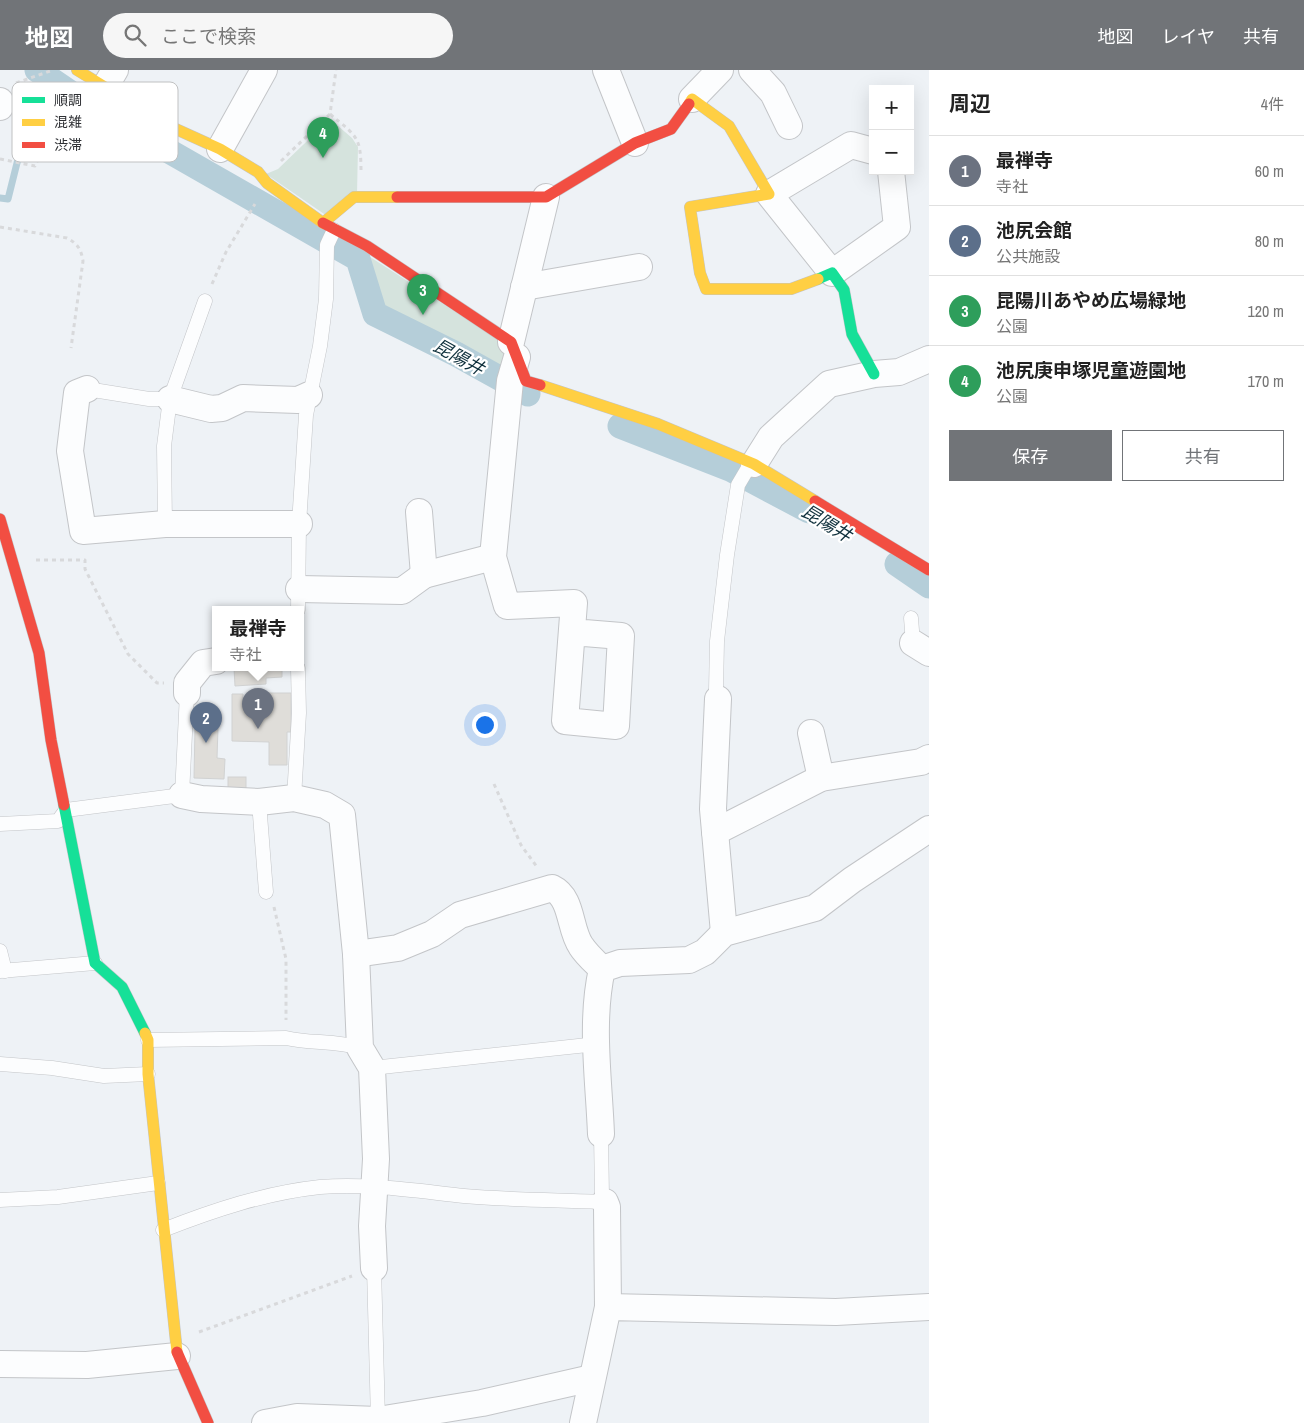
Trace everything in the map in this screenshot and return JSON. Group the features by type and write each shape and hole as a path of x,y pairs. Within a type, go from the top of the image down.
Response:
{"street":[{"path":"77,70 110,79"},
{"path":"220,149 264,70"},
{"path":"606,70 635,143"},
{"path":"329,234 354,197 546,197 635,143 671,129 692,99 720,70"},
{"path":"752,70 773,93 789,126"},
{"path":"692,99 729,126 769,194 844,290 852,334 870,362 874,374"},
{"path":"0,101 0,108"},
{"path":"178,130 220,149 258,172 267,183 329,234 367,246 514,349 526,380 658,424 754,464 929,570"},
{"path":"869,150 851,145 769,194 690,207 700,273 706,289 791,289 832,273 897,227 891,175"},
{"path":"546,197 524,287 514,349 493,557 507,606 574,603 572,632"},
{"path":"524,287 639,267"},
{"path":"754,464 771,437 829,384 874,374 899,372 929,359"},
{"path":"87,390 77,393 70,451 83,531 165,524 299,524"},
{"path":"170,399 216,409 243,398 298,400 309,395"},
{"path":"419,512 424,575"},
{"path":"0,519 8,566 39,653 52,740 95,963 122,987 148,1040 148,1074 176,1349 208,1423"},
{"path":"298,600 402,591 424,575 493,557"},
{"path":"187,688 203,663 212,662"},
{"path":"718,699 713,808 724,933"},
{"path":"811,733 821,778"},
{"path":"715,832 821,778 921,762 929,758"},
{"path":"182,795 201,799 259,802 294,798 325,805 342,815 376,1158 372,1226 374,1268"},
{"path":"602,969 620,963 689,960 705,952 724,933 815,908 860,874 929,829"},
{"path":"356,954 398,948 432,934 460,915 552,888 559,892 570,914 580,945 602,969"},
{"path":"601,1134 597,1044 598,986 602,969"},
{"path":"584,1423 608,1307 607,1207 605,1202"},
{"path":"608,1307 836,1312 929,1307"},
{"path":"0,1364 87,1365 176,1349"},
{"path":"265,1423 297,1417 378,1420 416,1419 592,1378"}],"lane":[{"path":"298,600 299,524 309,395 320,346 326,299 329,234"},
{"path":"165,524 164,446 170,399 206,301"},
{"path":"87,390 149,399 170,399"},
{"path":"718,699 716,691 717,641 727,555 738,485 748,468 754,464"},
{"path":"294,798 299,714 298,671"},
{"path":"0,824 58,821 66,810 182,795 187,688"},
{"path":"259,802 266,892"},
{"path":"0,951 3,971 95,963"},
{"path":"148,1040 286,1038 302,1042 344,1042 366,1058 597,1044"},
{"path":"0,1064 52,1068 104,1076 148,1074"},
{"path":"601,1134 602,1197 605,1202"},
{"path":"0,1200 58,1197 158,1183"},
{"path":"163,1230 220,1208 321,1187 374,1188 489,1198 605,1202"},
{"path":"374,1268 378,1420"}],"path":[{"path":"24,82 53,70"},
{"path":"258,172 278,164 330,114 333,104 336,70"},
{"path":"330,114 356,136 361,146 361,197"},
{"path":"15,162 35,166 37,162"},
{"path":"206,301 226,252 252,209"},
{"path":"0,227 67,238 76,242 81,250 83,262 71,348"},
{"path":"8,566 85,560 85,569 128,654 157,683 187,688"},
{"path":"494,784 522,845 552,888"},
{"path":"266,892 272,900 286,959 286,1038"},
{"path":"176,1349 374,1268"}],"shaded area":[{"path":"330,119 352,138 358,147 357,194 327,216 266,174 278,169"},
{"path":"364,253 505,344 507,377 377,310 362,262"}],"building":[{"path":"234,671 282,671 282,677 266,678 266,684 235,686"},
{"path":"255,693 291,693 291,732 287,732 287,765 269,765 269,742 232,741 232,694 243,694 243,700 255,701"},
{"path":"195,728 218,728 217,758 225,759 224,779 194,778"},
{"path":"228,777 246,777 246,791 228,791"}],"waterway":[{"name":"昆陽井","path":"37,70 55,82"},
{"path":"45,82 50,78"},
{"name":"昆陽井","path":"178,156 358,259 375,314 456,354 528,394"},
{"path":"0,198 8,199 17,162"},
{"name":"昆陽井","path":"620,426 730,469 809,511"},
{"name":"昆陽井","path":"897,564 929,586"}],"traffic: fast":[{"path":"818,279 832,273 844,290 852,334 874,374"},
{"path":"64,805 95,963 122,987 145,1033"}],"traffic: slow":[{"path":"77,70 97,82"},
{"path":"689,104 692,99 729,126 769,194 690,207 700,273 706,289 791,289 818,279"},
{"path":"178,130 220,149 258,172 267,183 323,223 354,197 397,197"},
{"path":"540,385 658,424 754,464 815,501"},
{"path":"145,1033 148,1040 148,1074 177,1352"}],"traffic: jam":[{"path":"397,197 546,197 635,143 671,129 689,104"},
{"path":"323,223 367,246 511,342 526,381 540,385"},
{"path":"815,501 929,570"},
{"path":"0,519 39,653 51,740 64,805"},
{"path":"177,1352 208,1423"}],"place":[{"name":"池尻庚申塚児童遊園地","path":"323,158"},
{"name":"昆陽川あやめ広場緑地","path":"423,315"},
{"name":"最禅寺","path":"258,729"},
{"name":"池尻会館","path":"206,743"}]}
